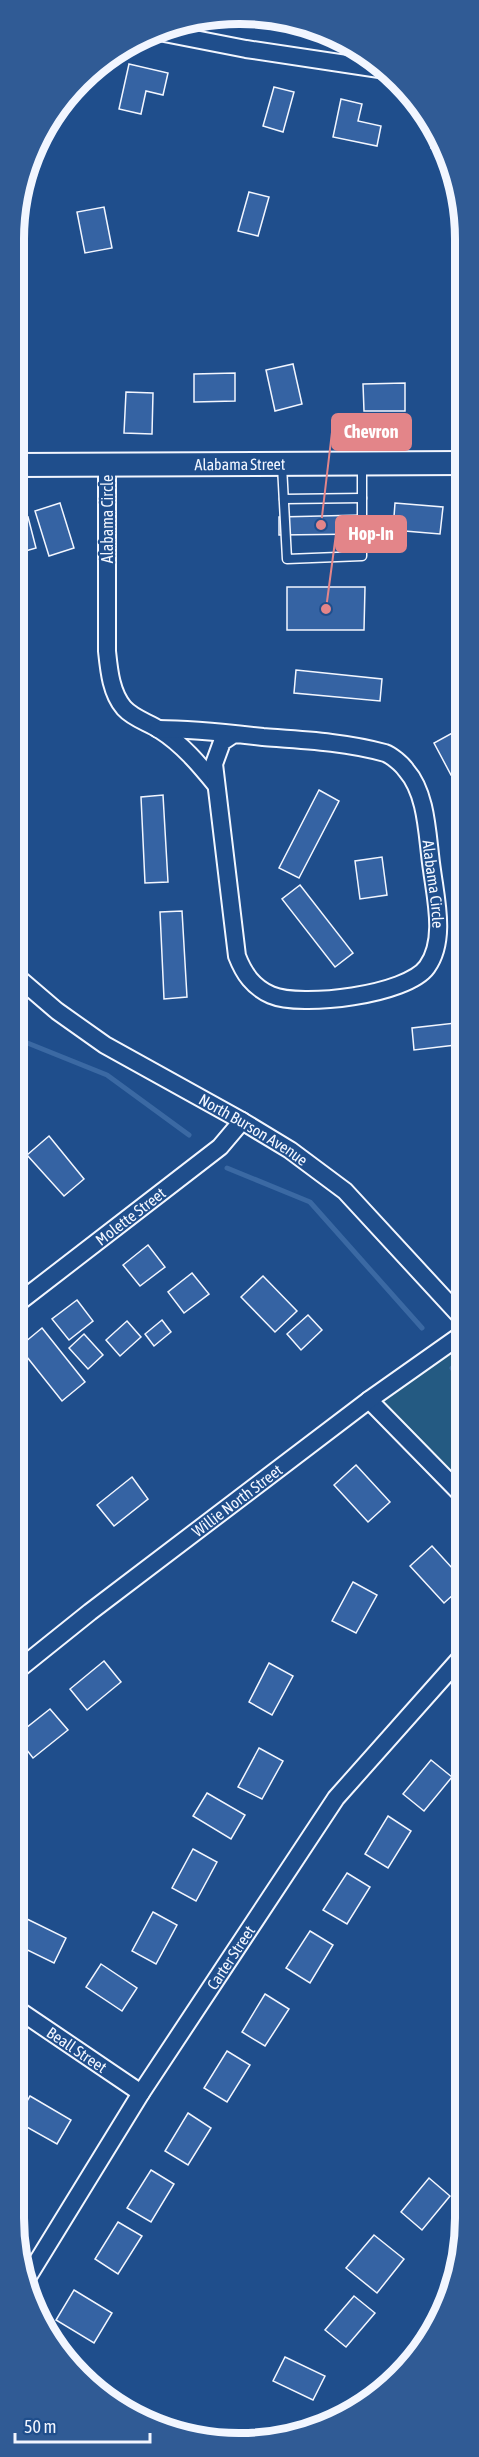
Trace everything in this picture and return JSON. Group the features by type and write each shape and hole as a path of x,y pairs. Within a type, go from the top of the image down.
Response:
{"main road":[{"name":"Alabama Street","path":"24,465 455,464"}],"street":[{"path":"172,34 246,49 369,67"},
{"name":"Alabama Circle","path":"107,465 107,651 110,678 122,706 134,716 159,729 187,752 216,785"},
{"name":"Alabama Circle","path":"159,729 234,734 302,740 388,754 407,770 420,795 435,895 438,943 427,968 408,982 388,990 296,1002 272,995 254,985 243,974 237,956 214,764 222,742 234,734"},
{"name":"North Burson Avenue","path":"24,983 57,1011 105,1045 290,1150 345,1191 455,1310"},
{"name":"Molette Street","path":"24,1298 220,1147 242,1121"},
{"name":"Willie North Street","path":"24,1665 90,1612 369,1400 455,1339"},
{"path":"369,1400 455,1488"},
{"name":"Carter Street","path":"31,2272 141,2094 336,1798 455,1664"},
{"name":"Beall Street","path":"24,2014 141,2094"}],"lane":[{"path":"282,464 287,559 362,556 362,464"},
{"path":"284,499 362,498"}],"shaded area":[{"path":"455,1338 455,1488 369,1400"}],"building":[{"path":"129,64 168,73 163,95 146,91 141,114 119,109"},
{"path":"274,87 294,92 283,132 263,126"},
{"path":"341,99 362,104 358,121 381,126 377,146 333,137"},
{"path":"249,192 269,197 258,236 238,231"},
{"path":"104,207 112,248 85,253 77,212"},
{"path":"293,364 302,404 275,411 266,370"},
{"path":"235,373 235,401 194,402 194,374"},
{"path":"405,383 405,411 364,411 363,384"},
{"path":"126,392 153,393 152,434 124,433"},
{"path":"60,503 74,548 49,556 35,511"},
{"path":"395,503 443,507 440,534 393,530"},
{"path":"362,515 362,534 279,535 279,517"},
{"path":"28,517 36,548 24,551 24,518"},
{"path":"287,587 365,587 364,630 287,630"},
{"path":"296,670 382,679 380,701 294,693"},
{"path":"455,731 455,773 451,775 434,743"},
{"path":"319,790 339,801 299,878 279,868"},
{"path":"163,795 168,882 145,883 141,797"},
{"path":"382,857 387,895 360,899 355,861"},
{"path":"300,885 353,953 335,967 282,899"},
{"path":"182,911 187,997 164,999 160,912"},
{"path":"455,1023 455,1045 414,1050 412,1028"},
{"path":"49,1136 84,1179 64,1196 27,1155"},
{"path":"148,1245 165,1267 140,1286 123,1265"},
{"path":"192,1273 209,1294 184,1313 168,1292"},
{"path":"263,1276 297,1311 275,1332 241,1297"},
{"path":"77,1300 93,1321 69,1340 52,1319"},
{"path":"308,1315 322,1330 301,1350 287,1334"},
{"path":"162,1320 171,1332 154,1346 145,1334"},
{"path":"127,1321 141,1337 120,1356 106,1340"},
{"path":"42,1328 85,1382 62,1401 24,1353 24,1343"},
{"path":"84,1334 103,1355 88,1369 69,1348"},
{"path":"356,1465 390,1502 368,1522 334,1485"},
{"path":"132,1477 148,1499 114,1526 97,1505"},
{"path":"432,1546 455,1571 455,1593 444,1603 410,1566"},
{"path":"353,1582 377,1595 356,1633 332,1621"},
{"path":"104,1661 121,1682 87,1710 70,1689"},
{"path":"269,1663 293,1676 272,1715 249,1702"},
{"path":"50,1709 68,1730 33,1758 24,1746 24,1730"},
{"path":"259,1748 283,1761 262,1799 238,1787"},
{"path":"431,1760 452,1777 424,1811 403,1794"},
{"path":"207,1793 245,1815 231,1839 193,1816"},
{"path":"388,1816 411,1831 388,1868 365,1854"},
{"path":"193,1849 217,1862 196,1901 172,1888"},
{"path":"347,1873 370,1887 347,1924 323,1910"},
{"path":"153,1912 177,1925 156,1964 132,1951"},
{"path":"27,1919 66,1938 54,1963 24,1948 24,1925"},
{"path":"310,1931 333,1945 310,1983 286,1968"},
{"path":"101,1964 137,1988 122,2011 86,1987"},
{"path":"265,1994 289,2009 265,2046 242,2032"},
{"path":"227,2051 250,2065 227,2102 204,2088"},
{"path":"30,2096 71,2120 57,2144 24,2125 24,2107"},
{"path":"188,2113 211,2128 188,2165 165,2151"},
{"path":"151,2170 174,2184 151,2222 127,2208"},
{"path":"429,2178 450,2196 422,2230 401,2212"},
{"path":"118,2222 142,2236 118,2274 95,2259"},
{"path":"374,2235 404,2259 377,2293 346,2268"},
{"path":"74,2290 112,2313 94,2343 56,2320"},
{"path":"354,2296 375,2313 346,2347 325,2330"},
{"path":"285,2357 325,2376 313,2400 273,2381"}],"waterway":[{"path":"24,1042 107,1075 189,1135"},
{"path":"227,1168 310,1202 422,1328"},
{"path":"452,1368 455,1372"}],"place":[{"name":"Chevron","path":"321,525"},
{"name":"Hop-In","path":"326,609"}]}
